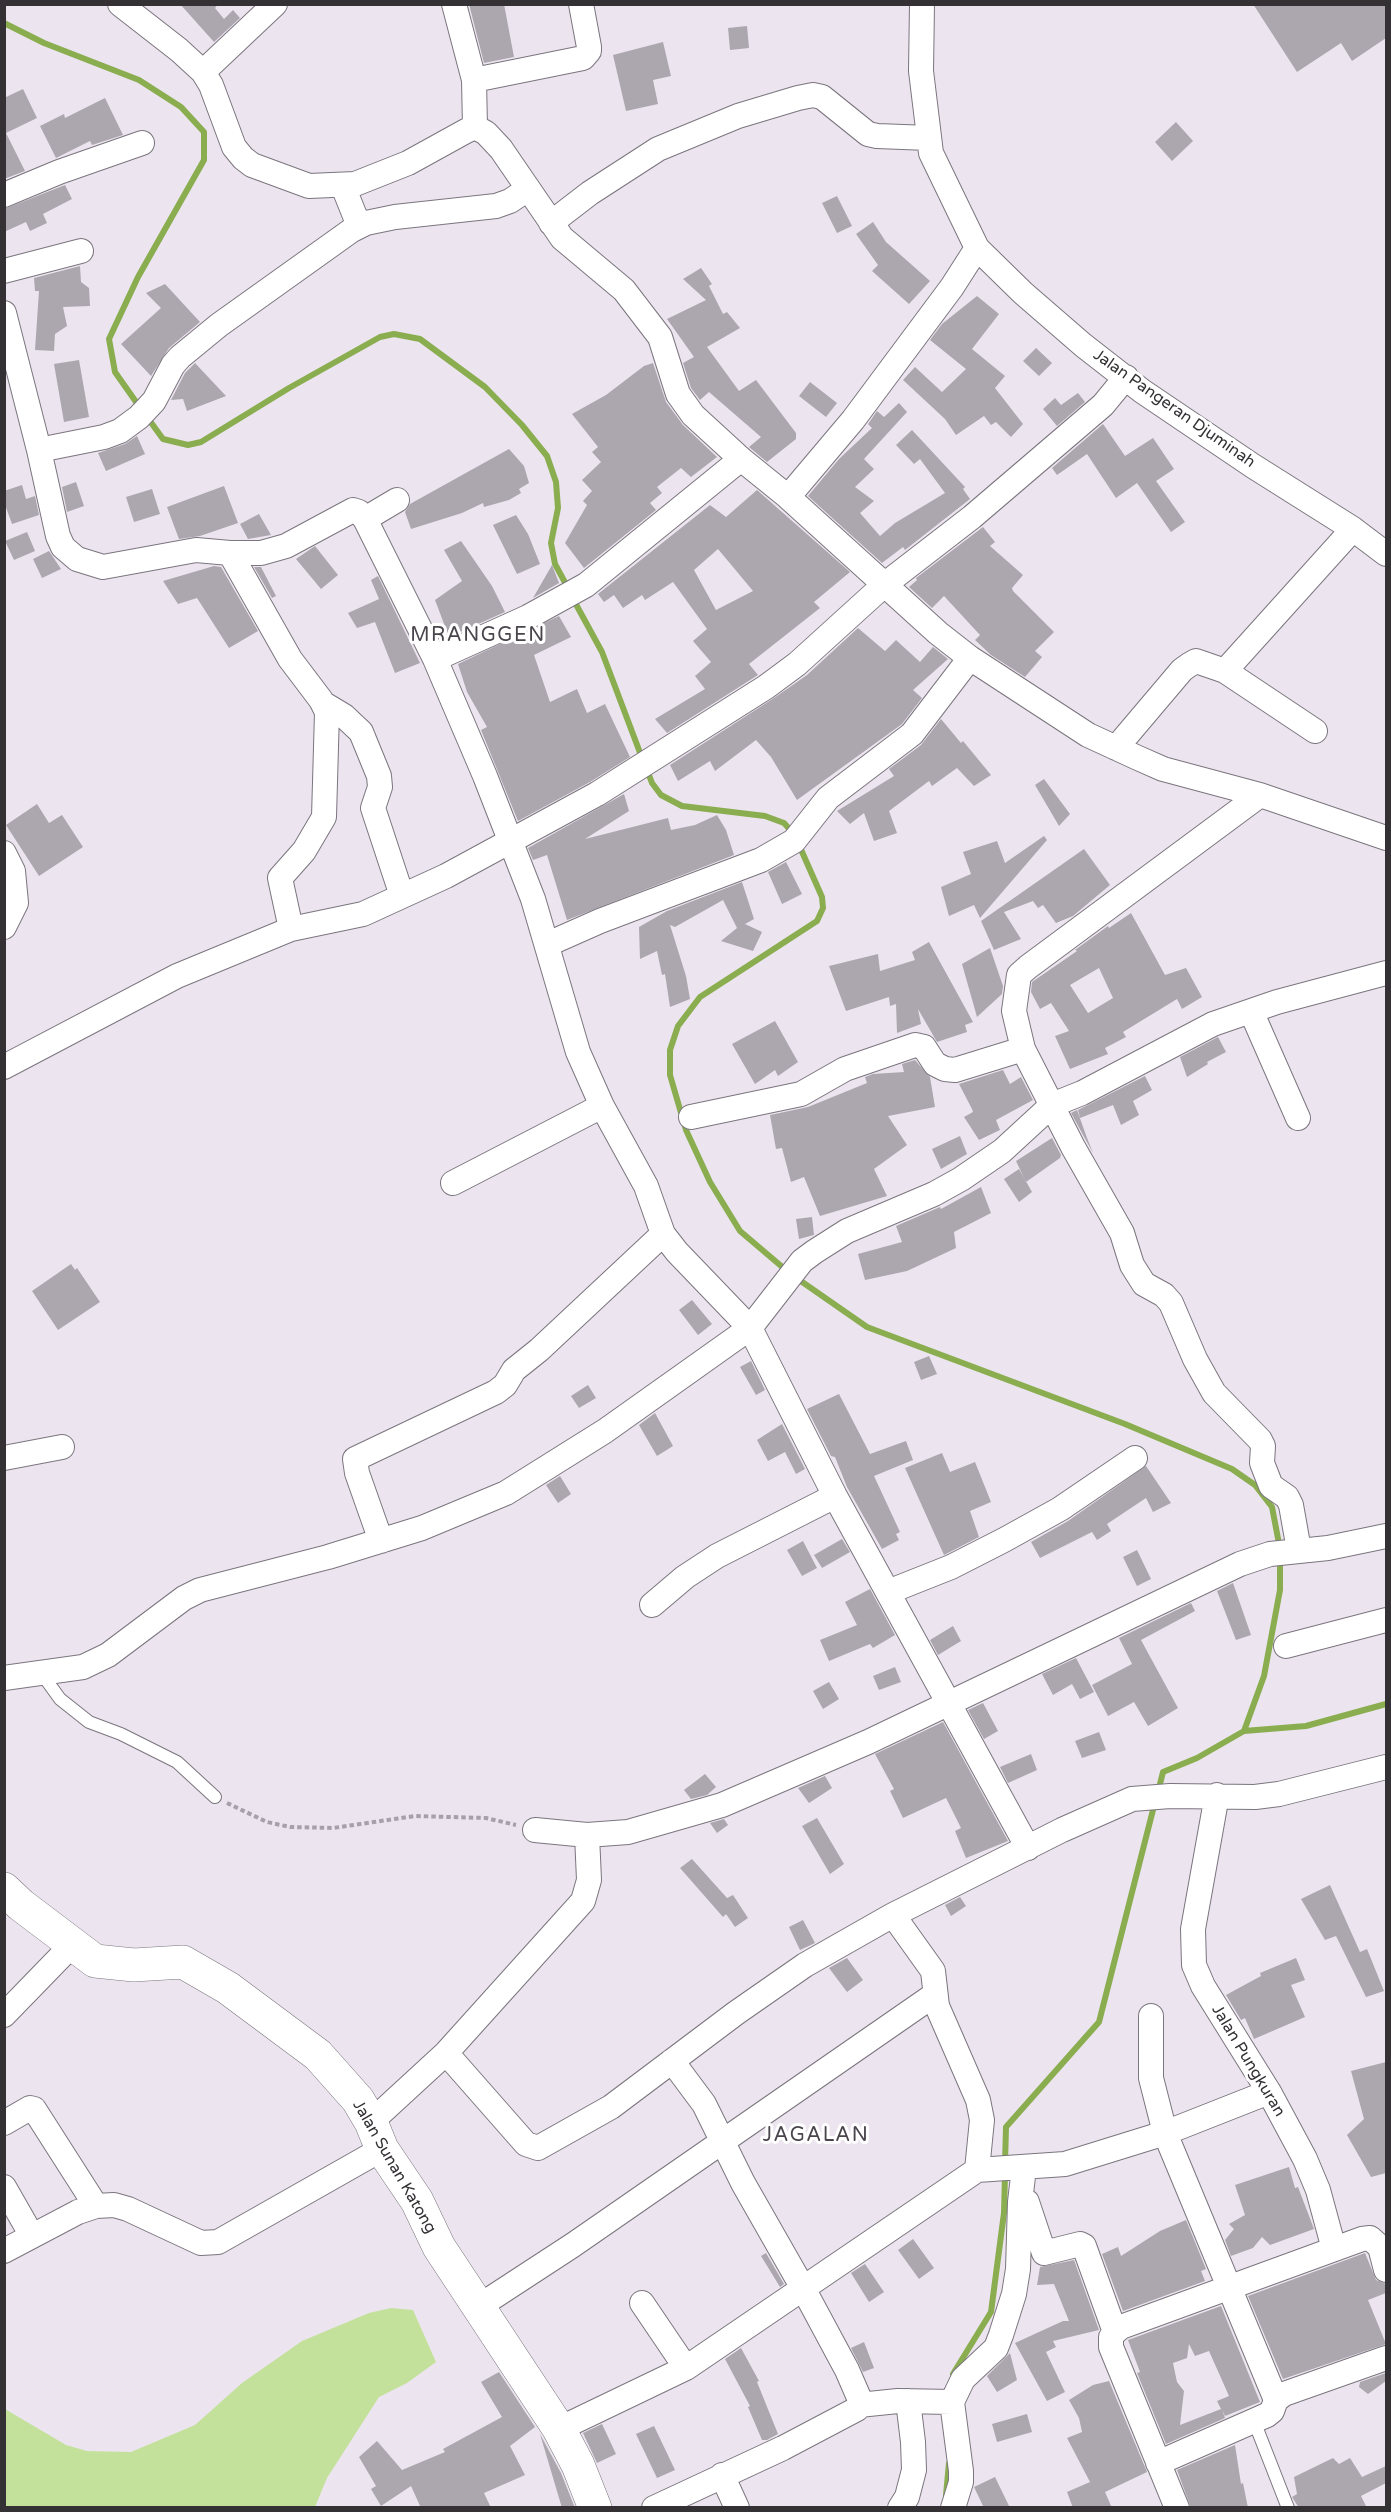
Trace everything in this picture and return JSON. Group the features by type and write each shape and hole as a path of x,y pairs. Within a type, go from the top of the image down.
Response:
{"street":[{"path":"120,4 179,50 203,72 211,85 234,147 252,165 309,186 343,186 377,177 475,128"},
{"path":"203,72 275,4"},
{"path":"454,4 474,80 475,128"},
{"path":"474,80 583,58 589,51 589,47 581,4"},
{"name":"Jalan Pangeran Djuminah","path":"922,4 921,71 931,153 977,248 1023,293 1083,345 1126,378 1253,466 1353,529 1386,554"},
{"path":"551,223 590,193 658,149 738,116 798,98 813,95 822,97 868,134 928,138"},
{"path":"475,128 486,133 501,149 551,223 574,249 624,290 660,337 678,394 693,415 741,459 788,497 938,633 970,658 1088,735 1116,748 1163,768 1260,795 1386,838"},
{"path":"4,195 59,172 142,143"},
{"path":"343,186 359,226"},
{"path":"39,450 105,437 120,431 146,410 180,357 219,325 359,226 394,217 496,206 510,201 528,189"},
{"path":"788,497 852,420 952,287 977,248"},
{"path":"4,271 81,251"},
{"path":"4,313 58,536 63,547 77,559 103,567 196,550 261,553 286,546 352,510 359,512 365,519 435,659 511,841 548,944 578,1052 602,1106 634,1161 663,1234 677,1252 750,1328 835,1496 1028,1848"},
{"path":"4,1067 177,976 291,929 363,914 446,876 597,794 766,687 797,664 884,585 972,517 1103,405 1126,378"},
{"path":"435,659 559,601 586,585 741,459"},
{"path":"365,519 397,500"},
{"path":"1225,671 1353,529"},
{"path":"230,553 290,659 324,704 327,712 324,817 304,851 280,878 291,929"},
{"path":"548,944 600,921 761,860 794,841 828,798 912,734 970,658"},
{"path":"1116,748 1182,670 1196,661 1225,671 1316,731"},
{"path":"324,704 344,716 361,732 379,776 380,787 372,808 402,896"},
{"path":"1260,795 1019,975 1014,1011 1023,1049 1073,1147 1122,1233 1132,1265 1140,1279 1144,1284 1164,1295 1171,1303 1195,1359 1214,1393 1260,1440 1263,1446 1262,1463 1271,1486 1287,1497 1291,1505 1288,1551"},
{"path":"4,853 13,871 16,903 4,927"},
{"path":"4,1678 83,1667 108,1655 184,1598 200,1590 381,1541 422,1528 506,1493 605,1431 750,1328 802,1261 847,1231 934,1194 961,1179 1002,1151 1052,1105 1082,1093 1213,1024 1364,977 1386,973"},
{"path":"1251,1011 1298,1118"},
{"path":"691,1117 801,1094 845,1069 915,1045 924,1047 935,1064 945,1069 955,1070 1023,1049"},
{"path":"453,1183 602,1106"},
{"path":"381,1541 357,1473 355,1459 496,1392 505,1384 514,1370 539,1350 663,1234"},
{"path":"4,1458 62,1447"},
{"path":"888,1592 951,1567 1004,1540 1059,1509 1135,1458"},
{"path":"652,1605 685,1576 717,1556 835,1496"},
{"path":"535,1830 587,1835 627,1832 722,1805 868,1743 1223,1571 1288,1551 1328,1548 1386,1536"},
{"path":"1286,1646 1386,1620"},
{"path":"446,2053 526,2144 534,2147 545,2145 611,2107 805,1965 893,1915 1028,1848 1132,1800 1170,1796 1255,1797 1280,1794 1386,1767"},
{"name":"Jalan Pungkuran","path":"1217,1795 1193,1929 1194,1965 1203,1986 1269,2092 1305,2159 1318,2190 1334,2249"},
{"path":"4,2251 64,2219 96,2206 122,2206 201,2243 210,2244 235,2233 377,2135 446,2053 583,1901 590,1880 587,1835"},
{"name":"Jalan Sunan Katong","path":"4,1889 21,1905 95,1961 134,1965 183,1962 213,1978 318,2055 357,2100 417,2201 439,2247 559,2429 578,2465 595,2508"},
{"path":"893,1915 933,1971 937,2006 978,2100 982,2120 982,2170"},
{"path":"4,2015 72,1945"},
{"path":"478,2307 573,2245 934,1995"},
{"path":"1151,2016 1151,2078 1165,2133 1276,2400"},
{"path":"654,2508 783,2448 857,2409 859,2405 856,2390 804,2290 743,2184 704,2104 672,2061"},
{"path":"559,2429 686,2368 982,2170 1022,2174 1065,2164 1165,2133 1269,2092"},
{"path":"4,2123 30,2108 34,2109 96,2206"},
{"path":"1022,2174 1044,2253 1080,2244 1084,2246 1115,2331"},
{"path":"953,2508 961,2482 961,2471 950,2402 963,2379 996,2348 1014,2294 1018,2269 1022,2174"},
{"path":"4,2187 32,2236"},
{"path":"1174,2506 1111,2347 1111,2337 1115,2331 1120,2327 1370,2238 1380,2247 1386,2270"},
{"path":"642,2303 686,2368"},
{"path":"1158,2463 1254,2421 1272,2411 1276,2400 1284,2394 1386,2358"},
{"path":"859,2405 914,2401 950,2402"},
{"path":"900,2508 906,2497 914,2470 914,2401"},
{"path":"722,2475 737,2508"}],"lane":[{"path":"42,1674 60,1699 89,1722 121,1734 177,1762 215,1797"},
{"path":"1254,2421 1288,2508"}],"path":[{"path":"215,1797 267,1822 290,1827 333,1828 415,1816 486,1818 535,1830"}],"green space":[{"path":"391,2308 413,2310 436,2362 407,2383 379,2397 327,2478 315,2507 5,2507 5,2409 66,2445 87,2451 131,2452 195,2425 242,2383 302,2341 369,2313"}],"building":[{"path":"180,4 218,4 215,8 224,19 233,10 240,18 214,42"},
{"path":"469,4 504,4 514,57 484,63"},
{"path":"1253,4 1386,4 1386,38 1352,61 1341,43 1297,72"},
{"path":"747,26 749,48 730,50 728,28"},
{"path":"663,42 671,76 653,80 658,104 626,111 613,55"},
{"path":"23,89 37,118 6,133 25,171 4,179 4,98"},
{"path":"105,98 123,135 92,145 90,141 56,158 40,126 64,114 65,118"},
{"path":"1176,122 1193,141 1172,161 1155,142"},
{"path":"65,185 72,199 43,214 47,223 30,231 26,222 4,232 4,209"},
{"path":"837,196 852,226 837,233 822,203"},
{"path":"873,222 886,242 930,281 909,304 872,271 878,265 856,234"},
{"path":"80,266 81,282 89,288 90,306 63,307 67,326 55,334 54,351 35,350 39,291 35,291 34,278"},
{"path":"701,268 712,284 709,286 723,314 727,312 740,328 707,347 739,391 756,380 796,433 796,439 767,462 749,447 761,437 709,392 700,400 691,388 683,363 694,357 667,319 706,300 683,279"},
{"path":"165,284 200,322 169,348 151,376 121,344 161,308 146,293"},
{"path":"977,296 999,314 972,349 1005,376 995,388 1023,424 1011,437 996,422 991,425 984,416 956,435 945,419 903,380 915,367 942,392 966,369 930,340 942,324"},
{"path":"1036,348 1052,363 1039,376 1023,361"},
{"path":"79,360 89,417 64,422 54,364"},
{"path":"195,363 226,396 187,411 183,399 171,400 185,373"},
{"path":"653,363 666,402 683,425 717,457 691,477 681,468 657,487 662,493 650,503 656,510 584,568 565,543 587,505 583,501 592,491 582,480 601,462 592,452 598,447 572,414 606,395 644,366"},
{"path":"810,382 837,403 826,417 799,396"},
{"path":"1078,393 1085,402 1057,426 1043,409 1055,398 1061,405"},
{"path":"899,403 907,412 864,459 874,469 855,487 874,501 860,513 880,536 895,523 945,493 920,459 914,464 896,445 912,430 965,487 963,489 970,499 905,550 903,547 882,563 808,496 839,459 872,428 868,424 877,411 884,417"},
{"path":"1103,424 1125,456 1153,438 1174,469 1156,481 1185,522 1171,532 1137,483 1116,498 1087,454 1057,475 1052,468"},
{"path":"137,436 145,454 106,471 98,453 125,444"},
{"path":"509,449 524,466 529,483 519,489 521,493 509,500 484,507 483,503 462,513 411,529 405,512 410,504"},
{"path":"76,482 84,506 67,512 62,487"},
{"path":"22,485 26,499 35,496 39,515 12,524 4,502 4,491"},
{"path":"224,486 238,523 200,536 179,539 167,507"},
{"path":"152,489 160,514 134,522 126,497"},
{"path":"757,490 850,572 814,602 820,608 749,664 758,675 667,733 655,719 705,689 695,676 711,662 693,641 707,629 673,582 645,600 642,595 623,608 614,595 604,602 598,594 710,505 726,517","holes":["718,549 753,591 716,610 694,570"]},
{"path":"259,514 271,535 248,539 240,524"},
{"path":"516,515 528,534 540,564 517,574 493,525"},
{"path":"983,527 995,542 990,546 1023,575 1012,588 1013,591 1054,632 1035,651 1042,657 1025,677 991,655 975,640 980,635 944,596 932,608 909,587 917,580 916,578"},
{"path":"27,532 35,551 14,560 5,541"},
{"path":"461,541 492,586 505,612 449,637 435,600 462,581 444,550"},
{"path":"315,546 338,575 321,589 296,559"},
{"path":"49,551 61,569 42,578 33,559"},
{"path":"552,565 559,583 533,598"},
{"path":"214,566 221,567 258,631 229,648 197,598 178,604 163,581"},
{"path":"254,567 261,567 276,596 272,598"},
{"path":"378,576 420,663 395,673 375,622 357,628 348,613 379,599 371,580"},
{"path":"559,616 571,637 534,655 550,702 577,689 587,713 605,704 630,757 590,782 518,821 481,730 487,727 467,692 458,664"},
{"path":"858,628 885,651 896,640 920,662 933,647 948,659 913,690 922,698 902,724 797,800 771,757 756,740 715,771 710,761 678,781 670,765 807,675"},
{"path":"941,719 991,775 974,786 957,768 932,786 929,781 889,811 897,833 874,841 864,813 850,824 837,811 894,776 889,769 921,745"},
{"path":"1044,779 1070,814 1059,826 1035,785"},
{"path":"624,794 629,811 585,839 668,818 671,830 695,825 717,815 726,830 734,855 567,920 547,855 533,860 528,848"},
{"path":"37,804 49,823 62,815 83,847 39,876 6,825"},
{"path":"1044,836 1047,840 980,918 974,905 949,916 941,887 971,874 963,852 997,841 1005,863"},
{"path":"1084,849 1110,885 1073,916 1056,923 1043,905 1038,908 1033,901 1004,912 1021,939 994,950 981,921"},
{"path":"786,862 802,894 782,904 768,872"},
{"path":"742,882 754,919 745,924 762,932 753,951 721,941 737,928 723,900 675,927 670,925 686,976 690,999 670,1007 665,974 662,975 657,951 640,959 639,927 667,911"},
{"path":"1131,913 1165,975 1186,968 1202,997 1182,1009 1177,999 1123,1032 1126,1037 1105,1048 1108,1054 1070,1069 1055,1036 1069,1031 1051,1003 1040,1009 1031,992 1032,982 1108,926 1109,928","holes":["1099,968 1113,998 1088,1013 1070,985"]},
{"path":"929,942 973,1022 965,1025 967,1032 937,1042 918,1009 921,1024 897,1033 896,1004 890,1006 889,997 846,1011 829,966 878,954 880,971 915,960 912,952"},
{"path":"990,948 1003,986 1002,994 977,1017 962,964"},
{"path":"775,1021 798,1062 778,1076 775,1070 755,1084 732,1044"},
{"path":"1218,1037 1226,1052 1207,1062 1208,1064 1187,1077 1180,1057"},
{"path":"915,1060 930,1077 935,1107 888,1116 907,1145 874,1169 887,1196 820,1216 804,1177 791,1182 782,1148 776,1149 770,1115 808,1107 867,1083 865,1077 873,1074 904,1072 902,1064"},
{"path":"1003,1070 1010,1084 1021,1077 1033,1100 996,1120 1000,1130 979,1140 964,1117 973,1112 959,1084"},
{"path":"1145,1076 1152,1090 1133,1101 1139,1115 1121,1125 1113,1105 1080,1118 1078,1110"},
{"path":"1077,1110 1087,1138 1093,1153 1071,1113"},
{"path":"960,1136 967,1154 941,1169 932,1149"},
{"path":"1052,1138 1061,1155 1060,1158 1026,1182 1016,1161"},
{"path":"1019,1169 1032,1192 1019,1202 1004,1179"},
{"path":"981,1187 991,1213 954,1232 956,1248 907,1271 865,1280 858,1254 902,1242 896,1226 940,1207 941,1209"},
{"path":"812,1217 814,1235 799,1239 796,1219"},
{"path":"71,1264 75,1270 77,1268 100,1302 58,1330 32,1291"},
{"path":"692,1300 712,1324 698,1335 679,1310"},
{"path":"929,1356 937,1374 921,1380 914,1362"},
{"path":"751,1361 765,1390 756,1395 740,1367"},
{"path":"588,1385 596,1398 579,1408 571,1396"},
{"path":"839,1394 870,1454 906,1441 913,1460 874,1476 900,1532 896,1534 899,1540 882,1549 847,1487 835,1457 831,1456 807,1409"},
{"path":"655,1413 673,1446 657,1456 639,1425"},
{"path":"782,1424 805,1469 796,1474 785,1452 768,1461 757,1440"},
{"path":"942,1453 950,1472 975,1462 991,1502 970,1511 979,1537 944,1555 905,1468"},
{"path":"1146,1466 1171,1503 1153,1512 1146,1498 1107,1524 1111,1531 1097,1540 1092,1532 1040,1558 1031,1542 1068,1521"},
{"path":"560,1476 571,1494 558,1503 546,1485"},
{"path":"842,1539 850,1552 822,1568 814,1555"},
{"path":"803,1541 817,1568 802,1576 787,1550"},
{"path":"1137,1550 1151,1579 1137,1586 1123,1557"},
{"path":"1233,1583 1251,1635 1236,1640 1217,1591"},
{"path":"870,1589 895,1635 873,1648 870,1644 829,1661 820,1640 857,1625 845,1602"},
{"path":"1191,1603 1195,1611 1141,1640 1178,1708 1148,1726 1134,1702 1108,1716 1092,1685 1132,1664 1119,1638"},
{"path":"953,1626 961,1641 938,1655 930,1640"},
{"path":"1076,1658 1094,1692 1080,1699 1072,1684 1053,1695 1042,1674"},
{"path":"895,1667 901,1682 879,1690 873,1676"},
{"path":"829,1682 839,1699 823,1709 813,1691"},
{"path":"983,1703 998,1731 984,1739 968,1710"},
{"path":"943,1722 1008,1841 966,1858 955,1831 961,1828 946,1798 903,1818 890,1791 894,1789 875,1754"},
{"path":"1099,1732 1106,1750 1082,1758 1075,1741"},
{"path":"1031,1754 1037,1770 1008,1783 1000,1767"},
{"path":"705,1774 716,1787 707,1795 691,1799 684,1790"},
{"path":"825,1776 832,1788 809,1803 798,1788"},
{"path":"817,1818 844,1864 830,1874 802,1826"},
{"path":"724,1819 728,1825 717,1833 710,1823"},
{"path":"692,1859 727,1898 733,1895 748,1918 735,1927 726,1914 723,1917 680,1868"},
{"path":"1330,1885 1360,1952 1367,1949 1384,1991 1366,1997 1336,1936 1325,1940 1301,1899"},
{"path":"960,1897 966,1906 951,1916 945,1905"},
{"path":"803,1920 815,1943 800,1950 789,1927"},
{"path":"847,1958 863,1980 847,1992 829,1968"},
{"path":"1296,1958 1305,1980 1291,1985 1305,2017 1254,2039 1245,2018 1241,2020 1226,1995 1261,1976 1260,1973"},
{"path":"1386,2062 1386,2173 1371,2177 1347,2135 1364,2119 1351,2071"},
{"path":"1289,2167 1295,2188 1298,2187 1314,2229 1270,2245 1262,2237 1253,2248 1231,2256 1225,2240 1234,2229 1229,2224 1245,2215 1235,2185"},
{"path":"1186,2220 1206,2269 1201,2271 1205,2281 1123,2311 1102,2254 1118,2247 1121,2256 1160,2231"},
{"path":"913,2239 934,2268 919,2279 898,2250"},
{"path":"766,2253 784,2284 780,2287 761,2256"},
{"path":"1365,2253 1376,2280 1386,2284 1386,2293 1368,2300 1386,2344 1283,2379 1248,2296"},
{"path":"1074,2260 1099,2330 1053,2341 1056,2347 1046,2352 1065,2392 1047,2401 1015,2343 1063,2321 1069,2321 1054,2284 1037,2285 1040,2267"},
{"path":"865,2264 884,2292 869,2302 851,2273"},
{"path":"1221,2306 1260,2402 1225,2416 1222,2410 1225,2418 1166,2444 1137,2373 1140,2372 1128,2340","holes":["1189,2344 1195,2356 1209,2351 1229,2396 1217,2401 1221,2409 1180,2425 1184,2391 1177,2382 1173,2363 1187,2358"]},
{"path":"864,2342 874,2368 863,2372 851,2348"},
{"path":"741,2348 759,2381 757,2382 778,2434 767,2440 762,2440 748,2407 750,2406 725,2359"},
{"path":"1010,2353 1017,2380 997,2392 987,2376"},
{"path":"499,2372 535,2427 510,2446 525,2475 484,2493 491,2508 421,2508 411,2486 381,2506 371,2489 376,2486 359,2457 377,2441 402,2470 445,2452 443,2449 502,2417 481,2382"},
{"path":"1386,2373 1386,2381 1368,2394 1359,2387 1360,2382"},
{"path":"1109,2381 1147,2472 1105,2492 1112,2508 1073,2508 1067,2492 1090,2482 1067,2438 1082,2432 1079,2418 1069,2400 1093,2385"},
{"path":"1027,2414 1032,2432 997,2442 992,2424"},
{"path":"602,2424 616,2454 597,2463 583,2433"},
{"path":"654,2426 675,2470 657,2478 636,2434"},
{"path":"540,2434 561,2473 575,2508 562,2508"},
{"path":"1235,2445 1241,2484 1243,2483 1248,2508 1191,2508 1177,2470"},
{"path":"1333,2458 1339,2464 1350,2458 1362,2477 1386,2466 1386,2483 1361,2496 1367,2508 1299,2508 1292,2497 1297,2494 1294,2477"},
{"path":"995,2477 1010,2508 984,2508 974,2487"}],"waterway":[{"path":"4,23 44,43 139,80 181,107 204,132 204,160 138,277 109,339 115,372 141,409"},
{"path":"147,417 163,439 188,445 201,442 289,388 380,337 394,334 420,339 485,387 522,425 547,456 556,482 558,508 551,543 555,564 568,588"},
{"path":"572,597 602,652 642,758"},
{"path":"647,770 652,783 661,795 682,806 765,816 784,823 793,833"},
{"path":"787,1271 740,1231 710,1182 686,1130 670,1075 670,1050 678,1026 700,997 817,921 823,908 822,897 799,845"},
{"path":"795,1277 867,1327 1125,1424 1232,1469 1255,1485 1272,1507 1280,1549"},
{"path":"1244,1731 1264,1676 1280,1590 1280,1559"},
{"path":"1158,1792 1163,1772 1197,1758 1244,1731 1306,1726 1386,1704"},
{"path":"1005,2164 1006,2127 1099,2022 1155,1802"},
{"path":"953,2374 991,2312 1004,2213 1005,2174"},
{"path":"946,2495 949,2463"}],"district":[{"name":"MRANGGEN","path":"478,636"},
{"name":"JAGALAN","path":"816,2136"}]}
